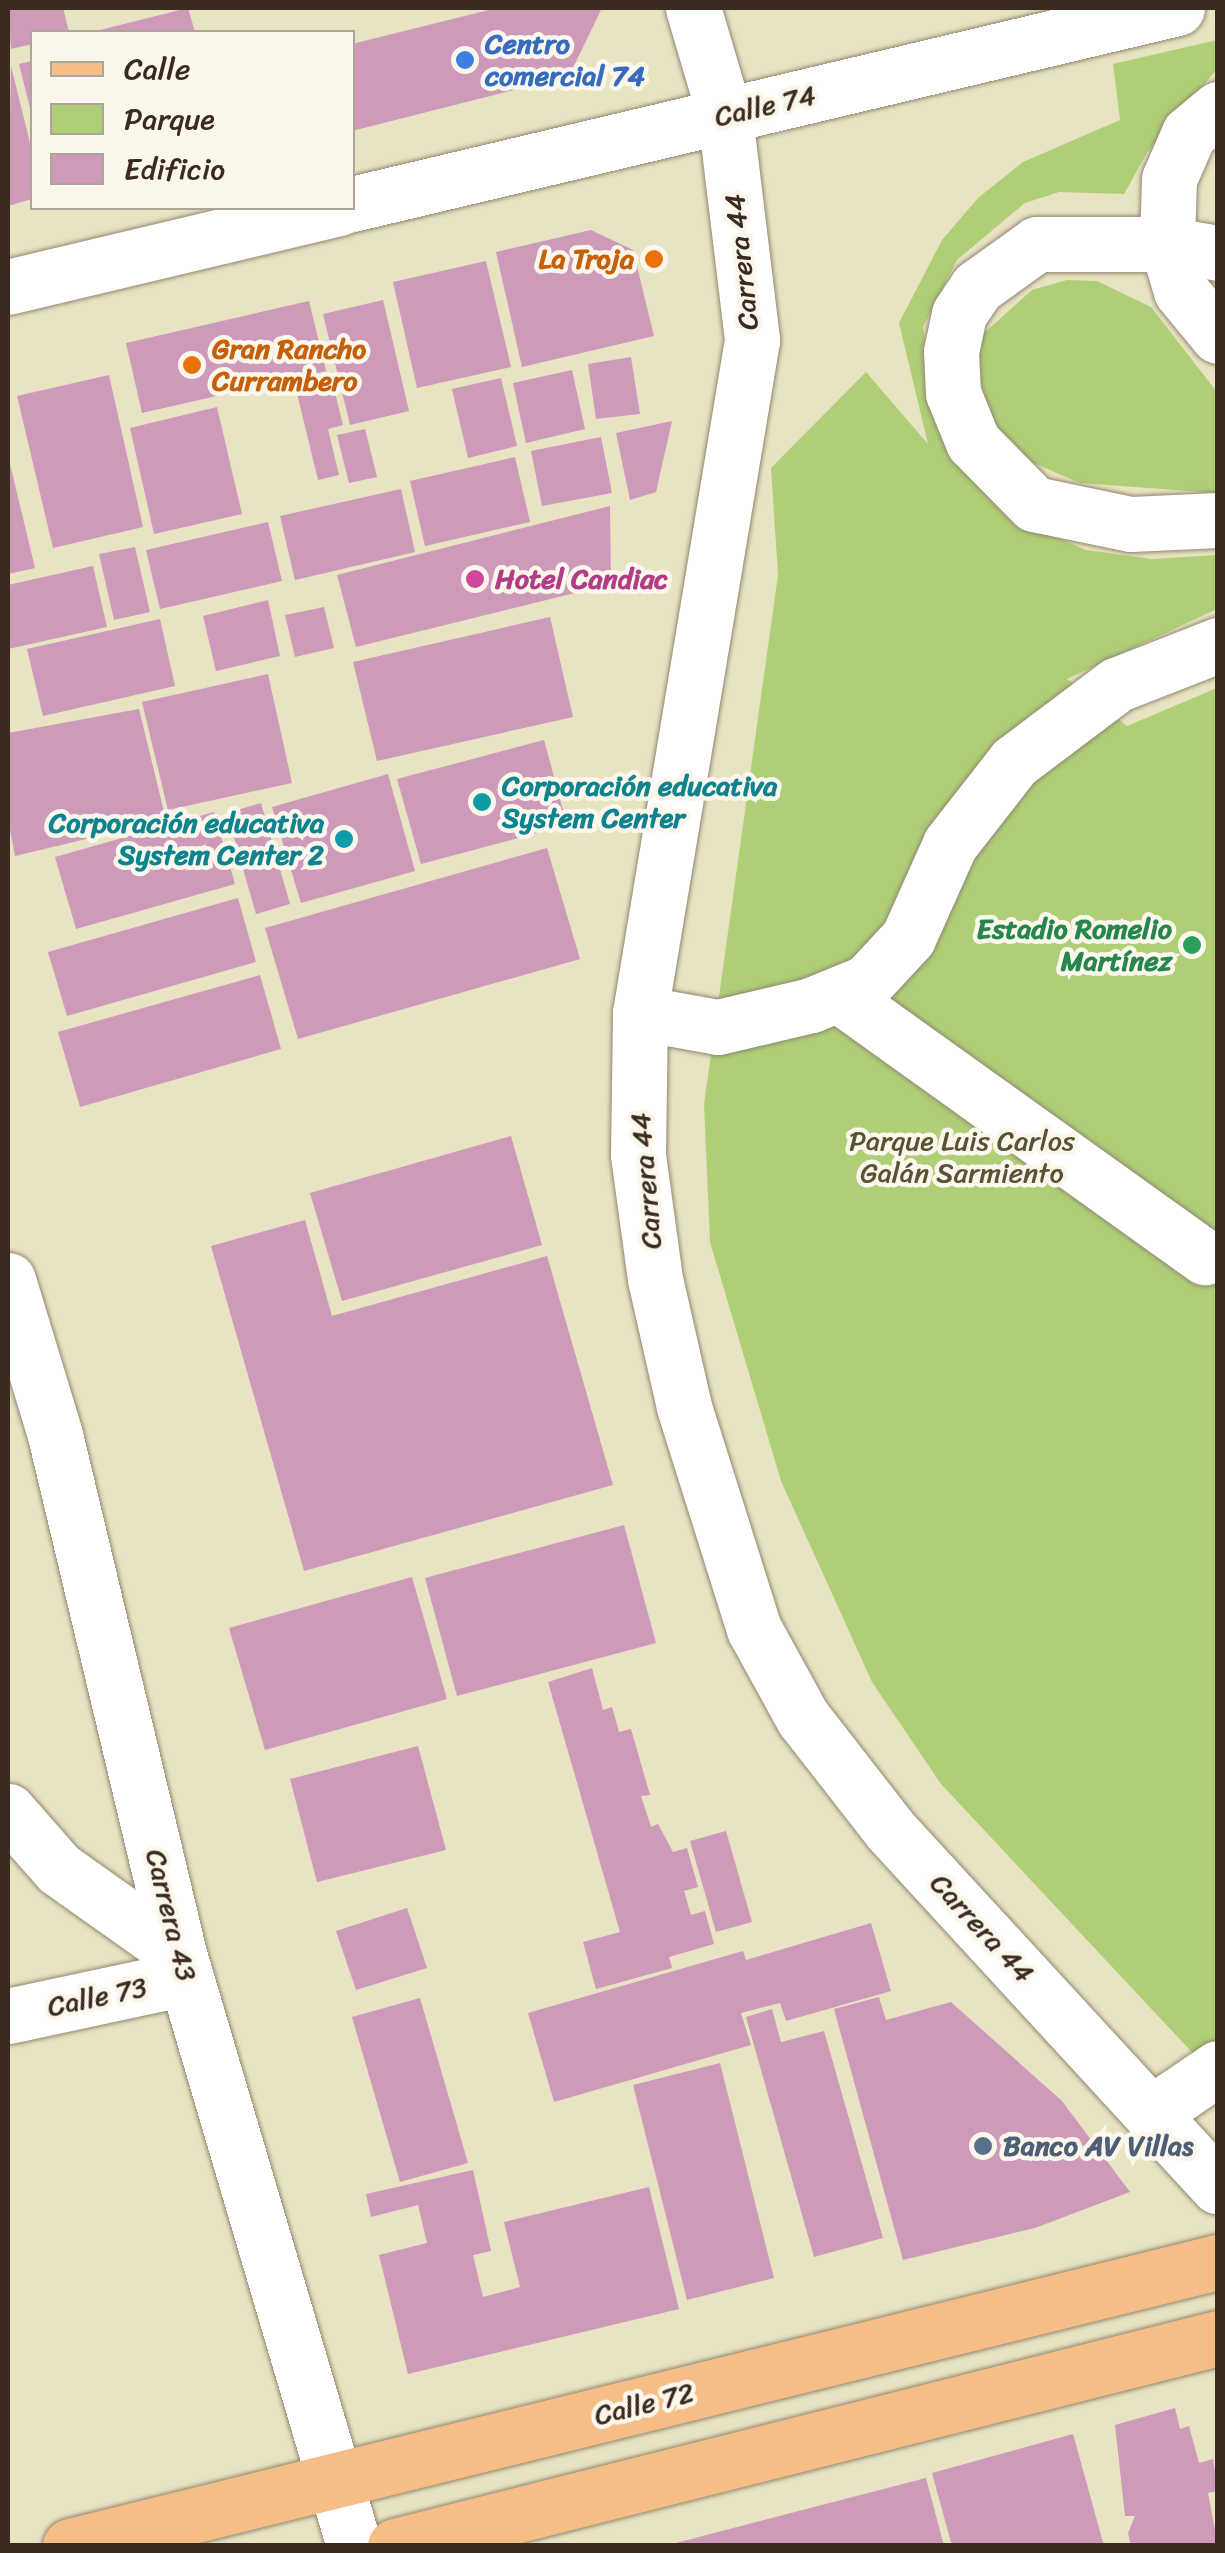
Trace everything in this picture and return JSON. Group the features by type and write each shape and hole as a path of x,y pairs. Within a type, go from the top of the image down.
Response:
{"main road":[{"name":"Calle 72","path":"70,2546 1218,2262"},
{"path":"395,2546 1218,2338"}],"street":[{"name":"Carrera 44","path":"694,8 725,116 752,340 640,1013 638,1155 656,1279 684,1407 754,1630 804,1718 891,1830 1218,2186"},
{"name":"Calle 74","path":"355,203 1177,8"},
{"path":"1218,109 1189,133 1169,180 1192,248 1181,292 1218,336"},
{"path":"8,286 331,210"},
{"path":"1192,248 1037,244 1005,261 959,314 951,352 953,393 973,442 1034,504 1131,524 1218,520"},
{"path":"640,1013 718,1027 840,996 867,982 908,938 950,844 1014,762 1116,685 1218,646"},
{"path":"840,996 1205,1257"},
{"name":"Carrera 43","path":"8,1280 26,1409 182,1966 354,2546"},
{"path":"8,1812 59,1868 182,1966"},
{"name":"Calle 73","path":"8,2016 182,1966"},
{"path":"1153,2112 1218,2068"}],"green space":[{"name":"Parque Luis Carlos Galán Sarmiento","path":"1217,40 1217,69 1148,151 1124,194 1059,192 1025,203 957,260 923,327 936,424 958,464 1030,526 1086,550 1152,559 1217,555 1217,609 1067,679 1127,726 1217,688 1217,2079 941,1784 872,1682 781,1481 710,1242 704,1104 778,575 771,468 866,372 928,444 899,323 942,240 978,198 1023,162 1120,120 1113,64"},
{"path":"1067,280 1097,281 1151,307 1217,392 1217,493 1080,483 1031,462 997,437 976,367 984,333 1032,290"}],"building":[{"path":"8,8 63,8 68,30 30,30 30,44 11,49"},
{"path":"188,8 194,30 100,30"},
{"name":"Centro comercial 74","path":"497,8 601,10 569,76 355,130 355,43"},
{"path":"30,61 30,108 19,64"},
{"path":"11,66 30,143 30,200 8,206"},
{"path":"591,230 633,250 654,336 522,367 496,252"},
{"path":"486,261 511,367 417,388 393,282"},
{"path":"383,300 409,411 350,425 323,314"},
{"path":"309,301 326,371 142,413 126,343"},
{"path":"631,357 640,414 596,419 588,364"},
{"path":"572,370 585,429 526,443 513,383"},
{"path":"109,375 143,527 53,548 17,396"},
{"path":"331,377 343,425 328,429 339,475 318,480 295,385"},
{"path":"501,378 517,446 468,458 452,389"},
{"path":"217,407 242,514 154,534 130,428"},
{"path":"672,421 656,492 630,500 616,433"},
{"path":"365,429 377,477 349,483 337,435"},
{"path":"601,437 612,493 542,506 531,451"},
{"path":"8,456 35,568 8,574"},
{"path":"515,457 530,522 425,546 410,481"},
{"path":"401,489 415,552 295,580 280,516"},
{"name":"Hotel Candiac","path":"610,506 611,584 356,647 337,575"},
{"path":"268,522 282,581 160,609 146,550"},
{"path":"135,547 150,612 114,620 99,554"},
{"path":"93,566 107,627 8,649 8,585"},
{"path":"268,600 280,656 216,671 203,616"},
{"path":"324,607 334,648 295,657 285,615"},
{"path":"550,617 573,717 377,761 353,662"},
{"path":"160,619 175,686 43,716 27,649"},
{"path":"268,674 292,783 168,810 142,702"},
{"path":"139,709 166,820 15,856 8,819 8,733"},
{"name":"Corporación educativa System Center","path":"544,740 567,825 421,864 397,779"},
{"name":"Corporación educativa System Center 2","path":"388,774 415,871 301,903 272,807"},
{"path":"261,803 290,904 256,914 227,813"},
{"path":"214,812 235,884 76,929 55,857"},
{"path":"547,848 580,959 298,1039 265,928"},
{"path":"238,898 256,962 67,1016 48,952"},
{"path":"260,975 281,1049 80,1107 58,1032"},
{"path":"511,1136 542,1245 342,1301 310,1193"},
{"path":"305,1220 332,1316 547,1256 613,1485 304,1571 211,1246"},
{"path":"624,1525 656,1643 457,1696 425,1578"},
{"path":"412,1577 447,1699 265,1750 229,1628"},
{"path":"592,1668 603,1710 612,1707 619,1732 631,1729 650,1795 641,1796 651,1827 658,1824 673,1852 687,1848 698,1887 684,1891 691,1915 705,1911 714,1944 669,1957 672,1968 596,1989 583,1942 620,1932 548,1682"},
{"path":"418,1746 446,1850 317,1882 290,1779"},
{"path":"726,1831 752,1922 716,1932 690,1841"},
{"path":"407,1908 427,1968 356,1990 336,1931"},
{"path":"871,1923 891,1991 786,2021 780,2003 741,2013 751,2045 554,2102 528,2013 743,1951 746,1960"},
{"name":"Banco AV Villas","path":"879,1997 886,2020 951,2002 1062,2101 1130,2192 1035,2228 903,2260 834,2009"},
{"path":"420,1998 468,2163 400,2182 352,2017"},
{"path":"772,2009 781,2042 824,2031 883,2238 814,2257 746,2017"},
{"path":"720,2063 774,2278 687,2300 633,2085"},
{"path":"473,2170 491,2251 473,2255 483,2297 520,2287 504,2222 649,2187 679,2309 408,2374 379,2255 427,2243 418,2205 371,2217 366,2194"},
{"path":"1175,2408 1180,2429 1189,2426 1199,2463 1213,2459 1218,2491 1208,2493 1218,2546 1131,2546 1128,2533 1135,2516 1125,2516 1115,2425"},
{"path":"1073,2434 1104,2546 952,2546 932,2473"},
{"path":"926,2478 944,2546 672,2546 672,2544"}],"place":[{"name":"Centro comercial 74","path":"465,60"},
{"name":"La Troja","path":"654,259"},
{"name":"Gran Rancho Currambero","path":"192,365"},
{"name":"Hotel Candiac","path":"475,579"},
{"name":"Corporación educativa System Center","path":"482,802"},
{"name":"Corporación educativa System Center 2","path":"344,839"},
{"name":"Estadio Romelio Martínez","path":"1192,945"},
{"name":"Banco AV Villas","path":"983,2146"}]}
